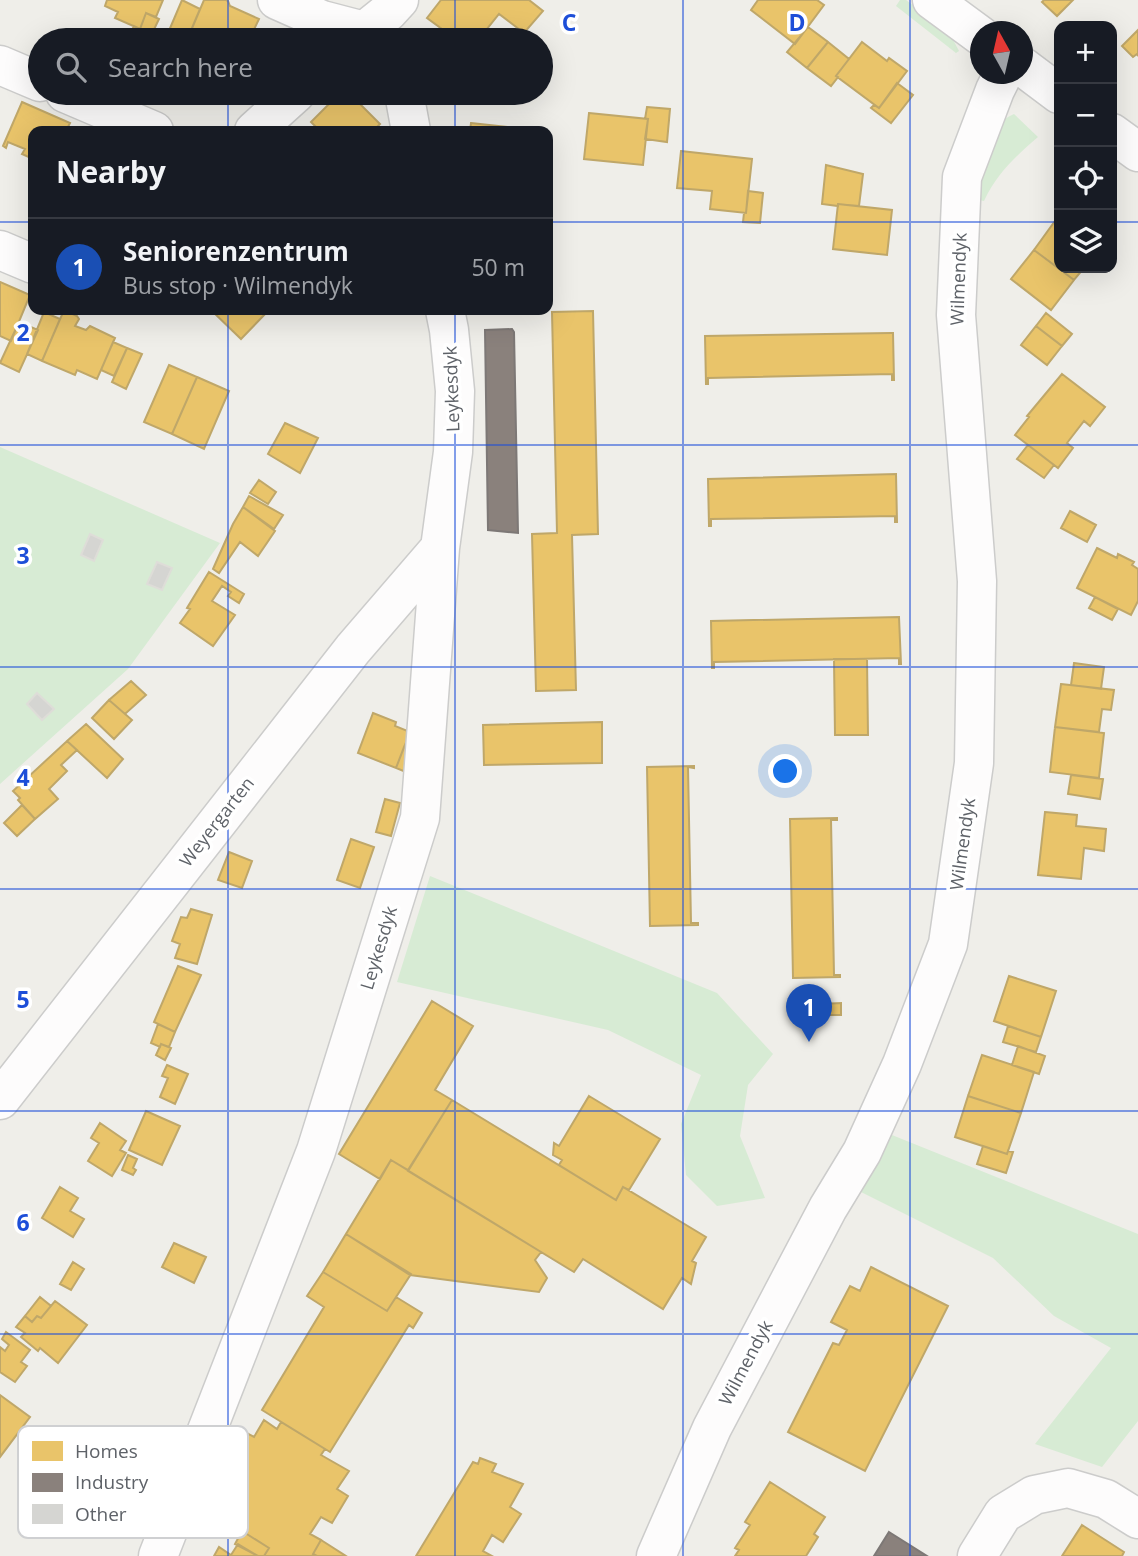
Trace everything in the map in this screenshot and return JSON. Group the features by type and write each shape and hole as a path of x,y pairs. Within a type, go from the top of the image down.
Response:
{"street":[{"path":"277,0 322,20 380,25"},
{"path":"932,0 970,28"},
{"path":"0,65 28,77"},
{"path":"1033,74 1054,90"},
{"name":"Wilmendyk","path":"656,1556 712,1428 828,1208 862,1152 902,1064 948,944 974,763 977,581 956,315 962,177 998,84"},
{"path":"93,105 142,126"},
{"path":"260,126 283,105"},
{"path":"406,105 410,126"},
{"path":"1117,136 1138,152"},
{"path":"0,250 28,262"},
{"name":"Leykesdyk","path":"209,1426 316,1151 420,818 440,548 453,452 455,391 447,315"},
{"name":"Weyergarten","path":"0,1100 353,649 440,548"},
{"path":"977,1556 1003,1514 1034,1495 1068,1488 1106,1499 1138,1519"},
{"name":"Leykesdyk","path":"158,1556 165,1538"}],"green space":[{"path":"900,0 906,0 949,32 959,51 956,53 896,6"},
{"path":"1014,114 1038,137 1001,174 984,201 979,200 984,163 992,135 1000,123"},
{"path":"0,447 220,543 128,669 0,784"},
{"path":"430,876 717,993 773,1054 748,1085 740,1136 765,1198 717,1206 686,1175 681,1124 701,1075 608,1030 397,982"},
{"path":"887,1133 1138,1234 1138,1421 1102,1467 1035,1444 1111,1348 1054,1316 993,1258 855,1189"}],"building: Homes":[{"path":"107,0 163,0 156,17 146,13 140,28 115,18 118,12 105,6"},
{"path":"182,0 200,9 192,28 170,28"},
{"path":"204,0 226,0 230,6 259,19 255,28 192,28"},
{"path":"441,0 529,0 543,11 528,28 517,28 499,14 488,28 441,28 427,18"},
{"path":"758,0 817,0 824,5 795,44 751,10"},
{"path":"1073,0 1057,16 1042,2"},
{"path":"146,13 159,19 155,28 140,28"},
{"path":"808,27 828,42 807,68 787,52"},
{"path":"1138,30 1138,56 1137,54 1133,57 1122,46"},
{"path":"828,42 849,59 831,86 807,68"},
{"path":"862,42 887,61 889,58 907,71 879,108 836,76"},
{"path":"897,83 913,95 891,123 871,108 874,105 879,108"},
{"path":"22,102 70,123 68,126 28,126 28,157 22,154 25,149 8,142 6,148 3,146"},
{"path":"328,105 361,105 380,124 315,126 311,122"},
{"path":"647,107 670,109 667,142 645,139"},
{"path":"589,113 648,119 643,165 584,159"},
{"path":"471,123 499,126 471,126"},
{"path":"681,151 752,159 746,213 710,209 712,191 677,188"},
{"path":"826,165 863,174 859,206 822,204"},
{"path":"748,191 763,193 760,223 743,222"},
{"path":"838,204 892,210 887,255 833,249"},
{"path":"1054,222 1054,265 1034,250"},
{"path":"1034,250 1054,265 1054,273 1065,273 1074,280 1051,310 1011,279"},
{"path":"1065,273 1080,273 1074,280"},
{"path":"0,282 28,294 28,300 11,341 0,336"},
{"path":"593,311 598,534 572,535 576,690 536,691 532,534 557,533 553,312"},
{"path":"1046,313 1072,334 1062,346 1036,326"},
{"path":"43,315 60,319 42,361 27,354"},
{"path":"62,315 75,315 79,319 75,326 86,330 90,326 115,338 97,379 77,370 75,375 42,361"},
{"path":"216,315 264,315 241,339"},
{"path":"19,322 38,330 19,372 0,363"},
{"path":"1036,326 1062,346 1047,365 1021,345"},
{"path":"893,333 894,380 892,374 708,378 706,384 705,336"},
{"path":"113,342 127,348 114,376 101,370"},
{"path":"127,348 142,354 126,389 112,382"},
{"path":"169,365 197,377 172,434 144,422"},
{"path":"1062,374 1105,407 1090,426 1084,421 1067,443 1073,448 1058,468 1015,435"},
{"path":"197,377 229,391 204,449 172,434"},
{"path":"285,423 318,438 300,473 268,454"},
{"path":"1028,445 1054,465 1044,478 1017,459"},
{"path":"896,474 897,522 895,516 711,519 709,526 708,479"},
{"path":"259,480 276,492 268,504 250,493"},
{"path":"249,496 283,515 274,529 243,507"},
{"path":"243,507 275,531 258,556 240,542 219,573 213,569"},
{"path":"1070,511 1096,525 1087,542 1061,528"},
{"path":"1097,548 1117,558 1118,554 1134,562 1132,565 1138,569 1138,601 1131,615 1077,588"},
{"path":"209,572 244,594 239,603 228,596 231,592 222,586 212,601 235,615 213,646 180,623"},
{"path":"1095,597 1118,609 1112,620 1089,608"},
{"path":"899,617 901,664 899,658 714,662 712,668 711,621"},
{"path":"834,659 867,659 868,735 835,735"},
{"path":"1074,663 1104,667 1101,689 1071,685"},
{"path":"131,681 146,695 125,714 109,700"},
{"path":"1061,684 1114,690 1111,710 1102,709 1099,732 1055,727"},
{"path":"109,700 132,720 114,739 92,718"},
{"path":"373,713 396,722 395,726 410,732 396,768 358,753"},
{"path":"602,722 602,763 484,765 483,725"},
{"path":"86,724 123,759 107,778 67,741"},
{"path":"1055,727 1104,733 1099,778 1050,772"},
{"path":"67,741 77,750 61,765 67,771 49,789 58,799 35,819 13,791"},
{"path":"404,747 409,749 406,772 396,768"},
{"path":"694,766 688,767 691,923 698,925 650,926 647,767"},
{"path":"1071,775 1103,779 1100,799 1068,794"},
{"path":"385,799 400,803 391,836 376,832"},
{"path":"22,805 35,819 17,836 4,823"},
{"path":"1045,812 1077,815 1076,826 1106,829 1104,851 1084,848 1081,879 1038,875"},
{"path":"837,818 831,820 834,975 840,977 793,978 790,819"},
{"path":"351,839 374,847 360,888 337,880"},
{"path":"229,852 252,861 242,888 218,880"},
{"path":"191,909 212,915 197,964 175,958 180,944 172,941 181,917 187,918"},
{"path":"178,966 201,975 175,1032 154,1022"},
{"path":"1009,976 1056,991 1041,1037 994,1021"},
{"path":"432,1001 473,1026 435,1090 452,1100 408,1170 391,1160 380,1179 339,1154"},
{"path":"841,1003 841,1015 821,1015 821,1004"},
{"path":"158,1024 175,1032 169,1047 151,1043"},
{"path":"1008,1026 1041,1037 1036,1052 1003,1042"},
{"path":"161,1044 171,1048 165,1060 156,1055"},
{"path":"1018,1046 1045,1056 1039,1074 1012,1065"},
{"path":"982,1055 1034,1072 1021,1113 968,1096"},
{"path":"167,1065 188,1074 175,1104 160,1097 168,1078 162,1076"},
{"path":"589,1096 660,1139 629,1190 623,1187 616,1200 559,1165 562,1160 553,1155 554,1143 559,1146"},
{"path":"968,1096 1021,1113 1007,1154 955,1137"},
{"path":"452,1100 616,1200 623,1187 706,1237 692,1261 696,1263 691,1284 682,1278 663,1309 583,1259 574,1272 408,1171"},
{"path":"146,1111 180,1126 162,1165 129,1150"},
{"path":"100,1123 126,1141 120,1150 126,1153 112,1176 88,1161 99,1143 91,1138"},
{"path":"983,1146 1007,1154 1008,1151 1013,1152 1006,1173 977,1164"},
{"path":"128,1155 137,1159 133,1175 122,1170"},
{"path":"391,1160 541,1252 535,1260 547,1278 539,1292 410,1275 346,1234"},
{"path":"60,1187 78,1198 70,1211 84,1219 73,1237 42,1218"},
{"path":"346,1234 411,1274 387,1311 323,1272"},
{"path":"174,1243 206,1257 194,1283 162,1267"},
{"path":"73,1262 84,1269 71,1290 60,1284"},
{"path":"871,1267 948,1306 865,1471 788,1432 833,1343 839,1345 847,1330 831,1322 850,1286 860,1291"},
{"path":"323,1272 387,1311 396,1297 422,1313 413,1328 409,1325 330,1452 262,1410 324,1307 307,1296"},
{"path":"40,1297 51,1306 41,1318 37,1316 32,1322 25,1316"},
{"path":"55,1301 87,1325 58,1363 21,1337 25,1333 16,1327 25,1316 32,1322 37,1316 41,1318"},
{"path":"6,1332 30,1350 21,1362 27,1366 15,1382 0,1372 0,1347 5,1351 9,1345 2,1339"},
{"path":"0,1395 30,1417 23,1426 18,1426 18,1433 0,1457"},
{"path":"264,1420 277,1429 281,1422 325,1449 321,1455 349,1471 337,1489 348,1496 332,1523 321,1517 310,1534 321,1540 313,1554 317,1556 264,1556 269,1548 248,1535 248,1434 254,1437"},
{"path":"480,1458 496,1464 492,1472 523,1484 510,1507 521,1514 503,1542 492,1535 483,1551 492,1556 416,1556 473,1462 478,1464"},
{"path":"770,1482 825,1517 814,1534 818,1537 806,1556 735,1556 739,1550 735,1548 750,1525 745,1522"},
{"path":"1082,1525 1124,1552 1122,1556 1062,1556"},
{"path":"248,1535 269,1548 264,1556 258,1556 235,1544 238,1538 248,1538"},
{"path":"321,1540 346,1556 313,1554"},
{"path":"238,1544 258,1556 214,1556 219,1547 231,1555"}],"building: Industry":[{"path":"512,329 518,533 488,530 485,330"},
{"path":"889,1532 927,1556 874,1556"}],"building: Other":[{"path":"90,534 103,540 94,561 81,555"},
{"path":"157,562 172,568 162,590 147,584"},
{"path":"37,693 54,709 42,720 27,704"}],"place":[{"name":"Seniorenzentrum","path":"809,1042"}]}
